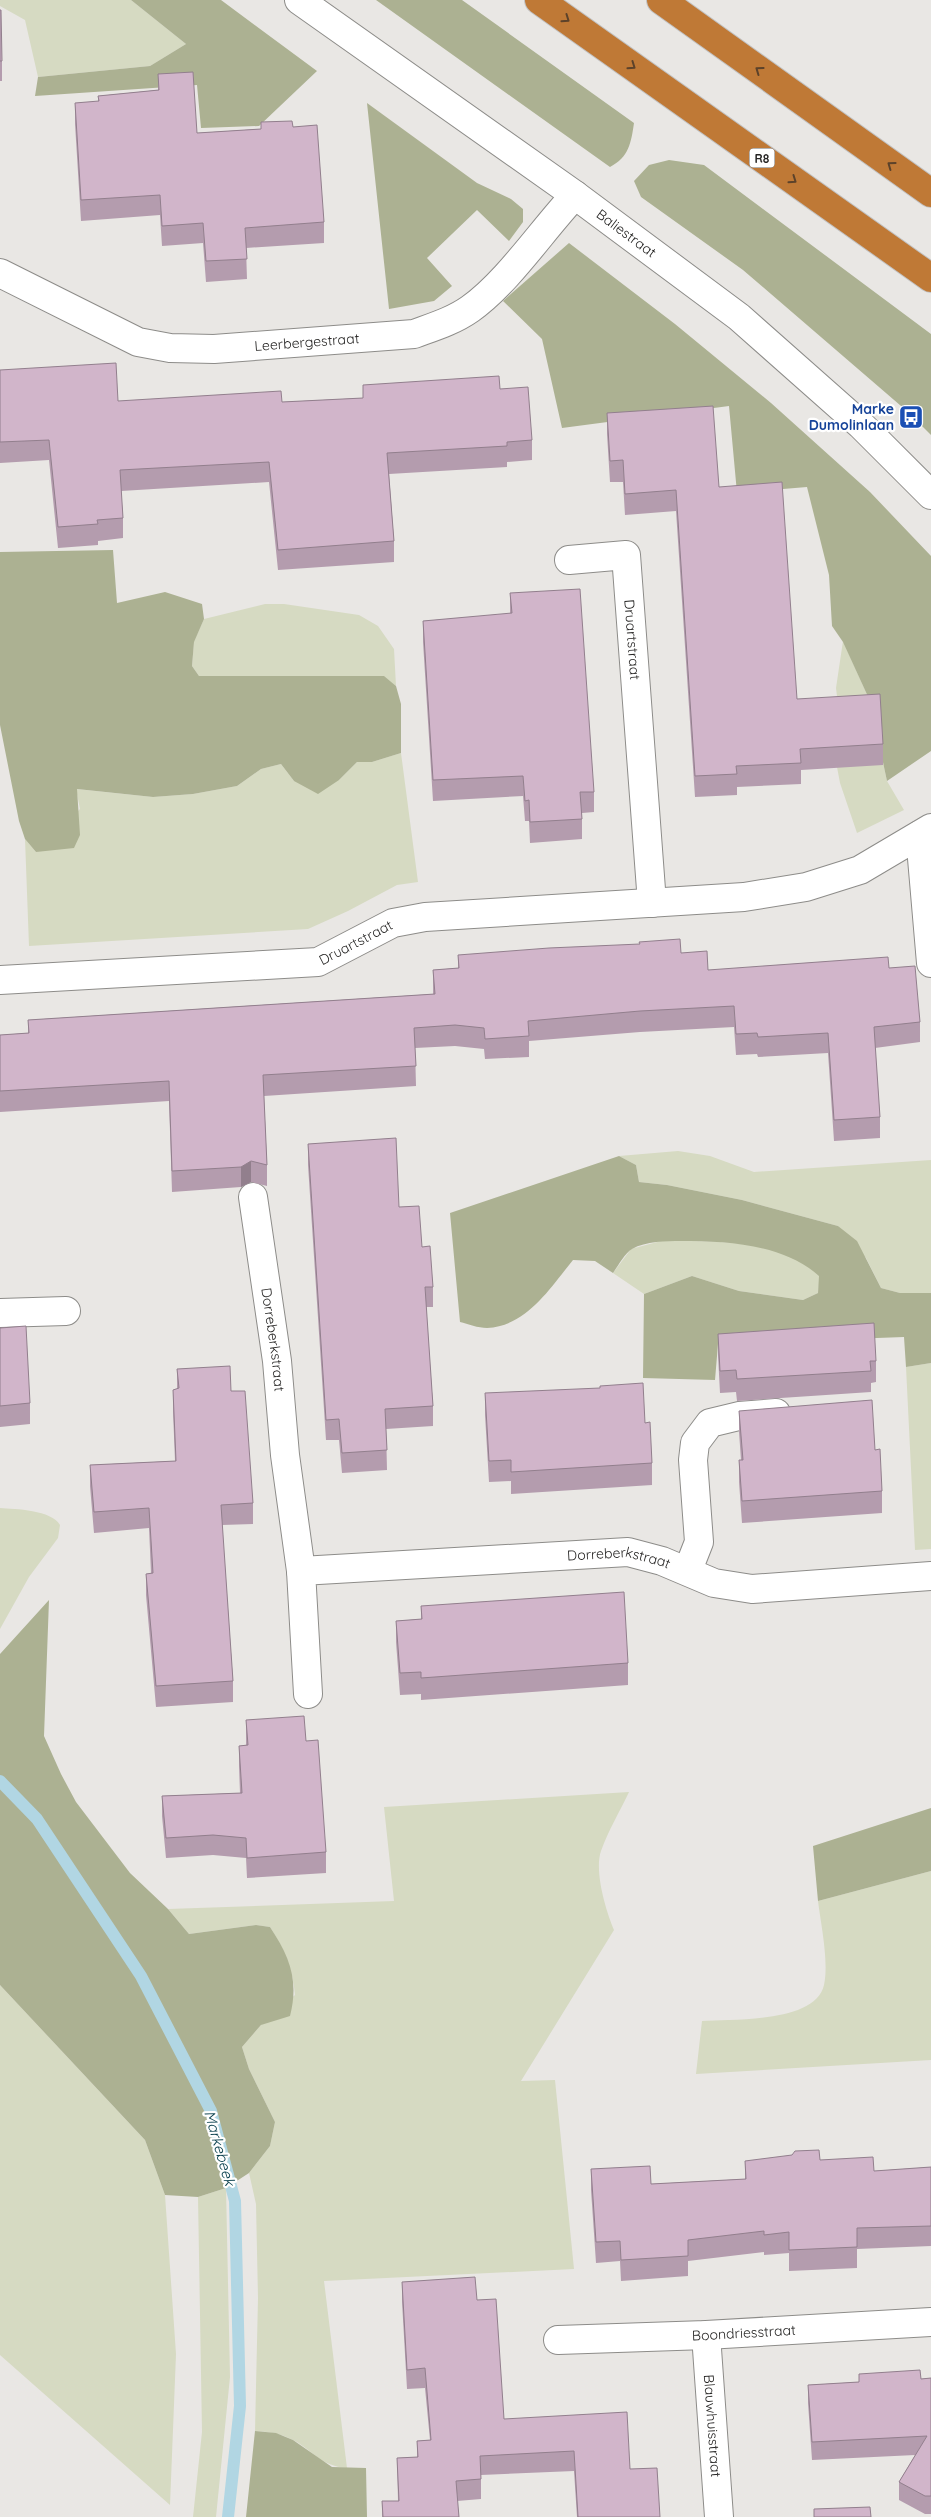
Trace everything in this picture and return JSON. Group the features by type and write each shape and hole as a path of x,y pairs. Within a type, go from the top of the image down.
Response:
{"highway":[{"name":"R8","path":"539,0 931,278"},
{"path":"661,0 931,193"}],"street":[{"name":"Baliestraat","path":"299,0 575,195 739,317 860,425 931,495"},
{"name":"Leerbergestraat","path":"0,273 138,342 170,348 214,349 414,334 443,324 470,309 501,280 575,195"},
{"name":"Druartstraat","path":"569,560 626,555 652,903"},
{"name":"Druartstraat","path":"0,980 318,962 393,923 425,917 744,897 806,887 860,870 926,831 931,963"},
{"name":"Dorreberkstraat","path":"253,1197 277,1361 285,1455 301,1571 308,1694"},
{"path":"0,1313 66,1311"},
{"path":"688,1570 699,1542 693,1460 695,1443 710,1423 739,1416 799,1412"},
{"name":"Dorreberkstraat","path":"301,1571 628,1552 688,1570 714,1583 752,1589 931,1576"},
{"name":"Boondriesstraat","path":"558,2340 706,2335 931,2322"},
{"name":"Blauwhuisstraat","path":"706,2335 719,2517"}],"green space":[{"path":"0,0 131,0 186,44 150,66 38,77 25,20 0,6"},
{"path":"131,0 221,0 317,71 259,126 201,128 197,85 35,96 38,77 150,66 186,44"},
{"path":"376,0 462,0 634,123 630,143 625,154 610,167"},
{"path":"367,103 477,183 511,199 523,209 523,222 509,241 477,210 427,258 452,286 434,301 389,309"},
{"path":"669,160 704,165 931,334 931,435 908,412 743,270 641,197 634,181 649,165"},
{"path":"569,243 675,324 771,403 870,492 931,556 931,751 887,781 870,701 843,642 832,626 829,575 807,487 737,493 729,406 562,428 542,339 503,301"},
{"path":"113,550 117,603 165,592 202,604 204,619 194,642 192,666 199,676 384,676 396,686 401,704 401,753 372,762 357,762 339,780 318,794 294,781 281,764 261,769 237,786 193,794 153,797 77,789 80,835 74,848 36,852 25,839 19,821 0,725 0,552"},
{"path":"265,604 284,604 359,615 378,626 394,649 396,686 383,676 199,676 192,666 194,641 204,619"},
{"path":"843,641 870,701 887,781 904,810 857,833 840,783 837,767 843,744 836,688"},
{"path":"401,753 418,882 397,885 348,911 308,929 29,946 25,839 36,852 80,809 76,789 153,797 193,794 237,786 261,769 281,764 294,781 339,780 357,762 372,762"},
{"path":"678,1151 710,1156 754,1172 931,1160 931,1293 900,1293 881,1288 866,1258 838,1226 742,1200 667,1185 639,1182 636,1165 619,1156"},
{"path":"619,1156 636,1165 639,1182 667,1185 742,1200 838,1226 857,1241 881,1288 900,1293 931,1293 931,1363 906,1367 904,1337 718,1344 715,1380 643,1378 644,1294 692,1276 739,1291 803,1300 818,1293 819,1276 805,1265 789,1257 754,1246 717,1242 669,1241 643,1244 629,1251 613,1273 595,1261 573,1260 536,1304 514,1320 501,1326 487,1328 460,1322 450,1213"},
{"path":"661,1241 745,1244 785,1254 804,1264 820,1276 818,1293 803,1300 739,1291 692,1276 644,1294 613,1273 631,1249"},
{"path":"931,1363 931,1549 915,1550 906,1367"},
{"path":"0,1508 41,1513 56,1520 60,1525 58,1538 29,1577 0,1629"},
{"path":"49,1600 44,1736 76,1802 130,1873 168,1909 189,1934 256,1925 270,1927 283,1949 291,1970 293,2003 290,2016 261,2025 242,2047 249,2069 275,2122 270,2146 249,2173 226,2188 198,2197 165,2195 145,2140 0,1985 0,1654"},
{"path":"629,1792 607,1836 599,1859 602,1891 614,1930 521,2081 555,2080 574,2269 324,2281 347,2468 338,2467 324,2461 288,2438 274,2433 255,2431 258,2298 256,2204 249,2173 270,2146 275,2122 249,2069 242,2047 261,2025 295,1995 294,1986 287,1960 280,1943 270,1927 256,1925 189,1934 168,1909 394,1901 384,1807"},
{"path":"931,1808 931,1871 818,1901 813,1846"},
{"path":"931,1871 931,2060 696,2074 702,2021 771,2017 790,2013 806,2006 818,1997 824,1985 826,1966 818,1901"},
{"path":"0,1985 145,2140 165,2195 176,2354 170,2505 0,2355"},
{"path":"226,2188 230,2377 216,2517 193,2517 202,2432 198,2197"},
{"path":"255,2431 276,2433 293,2440 332,2467 366,2468 367,2517 246,2517"}],"building":[{"path":"1,10 2,61 0,61"},
{"path":"193,72 197,133 261,129 261,122 292,121 293,127 317,125 324,222 245,228 247,259 206,261 203,223 162,226 160,195 81,200 75,103 99,101 98,96 159,90 158,74"},
{"path":"116,363 118,401 281,391 282,402 363,398 363,385 499,376 500,389 528,387 532,440 507,442 507,446 387,453 394,541 278,550 269,462 120,470 123,518 97,520 98,524 58,527 49,440 0,442 0,370"},
{"path":"713,406 719,487 782,482 797,699 880,694 883,744 800,749 801,763 736,766 737,774 695,776 676,490 625,494 623,460 610,461 607,413"},
{"path":"580,589 594,792 580,792 582,819 530,822 529,800 525,801 523,776 433,780 423,621 512,613 510,593"},
{"path":"680,939 681,953 707,951 708,970 888,957 889,968 915,966 920,1022 874,1027 880,1117 834,1120 828,1033 758,1037 757,1033 736,1034 734,1006 640,1011 528,1021 529,1036 485,1039 484,1028 455,1025 414,1028 416,1066 263,1075 267,1165 251,1161 241,1167 172,1171 169,1081 0,1091 0,1035 29,1033 28,1020 435,994 433,970 459,968 458,955 640,944 639,942"},
{"path":"396,1138 399,1207 419,1206 422,1247 430,1246 433,1287 425,1287 433,1406 385,1409 387,1450 342,1453 339,1419 326,1420 308,1144"},
{"path":"874,1323 876,1361 870,1361 871,1371 737,1379 736,1370 720,1371 718,1334"},
{"path":"26,1326 30,1403 0,1406 0,1328"},
{"path":"230,1366 231,1391 245,1391 253,1503 221,1505 233,1681 156,1686 146,1574 153,1573 149,1508 94,1512 90,1465 176,1461 173,1390 179,1388 177,1369"},
{"path":"643,1383 645,1423 650,1422 652,1463 511,1472 511,1460 489,1461 485,1393 600,1388 600,1386"},
{"path":"872,1400 875,1450 880,1449 882,1491 742,1501 739,1460 743,1460 739,1411"},
{"path":"624,1592 628,1663 421,1678 421,1672 400,1673 396,1621 422,1619 421,1606"},
{"path":"304,1716 306,1741 318,1740 326,1852 247,1858 246,1838 213,1835 166,1838 162,1796 242,1793 239,1746 248,1745 246,1720"},
{"path":"819,2150 820,2160 873,2157 874,2171 931,2167 931,2226 857,2228 857,2247 789,2250 789,2232 764,2235 764,2231 688,2240 688,2256 621,2260 620,2241 596,2242 591,2169 650,2166 651,2184 746,2179 745,2161 792,2155 795,2151"},
{"path":"475,2277 477,2300 496,2299 504,2419 627,2412 630,2469 657,2468 660,2517 578,2517 574,2451 480,2456 481,2479 456,2481 459,2517 383,2517 382,2501 399,2501 397,2458 418,2457 417,2441 431,2440 425,2368 407,2370 402,2282"},
{"path":"920,2370 921,2379 931,2378 931,2496 925,2496 899,2482 927,2436 812,2442 808,2385 859,2382 859,2374"},
{"path":"870,2507 871,2517 814,2517 814,2509"}],"waterway":[{"name":"Markebeek","path":"0,1781 37,1819 141,1976 211,2111 235,2201 240,2406 228,2517"}],"place":[{"name":"Marke Dumolinlaan","path":"911,417"}]}
